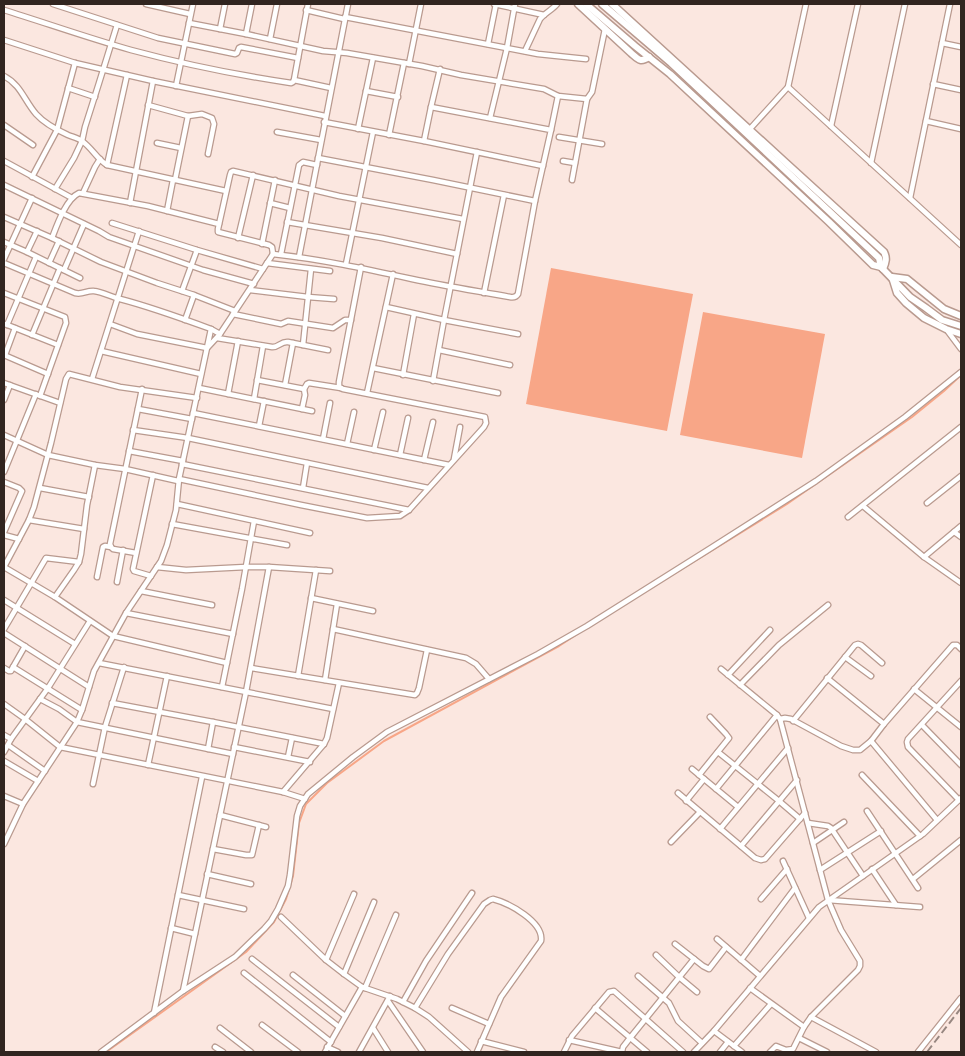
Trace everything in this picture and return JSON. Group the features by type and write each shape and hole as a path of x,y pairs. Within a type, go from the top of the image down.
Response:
{"main road":[{"path":"578,4 639,60 649,57"},
{"path":"586,4 670,74 873,265 882,268 909,295 942,320 961,326"},
{"path":"602,4 671,63 880,258 882,268"},
{"path":"612,4 884,252 886,263 882,268"},
{"path":"636,47 643,39"},
{"path":"892,277 907,279 944,309 961,316"},
{"path":"892,277 897,293 924,318 961,334"}],"street":[{"path":"5,4 4,9 111,44 257,78 291,83 294,80 331,88"},
{"path":"53,4 158,38 185,44 235,54 241,47 298,58"},
{"path":"146,4 190,14"},
{"path":"176,86 193,4"},
{"path":"220,29 225,4"},
{"path":"246,34 252,4"},
{"path":"270,39 277,4"},
{"path":"294,80 308,4"},
{"path":"299,256 348,4"},
{"path":"389,135 421,4"},
{"path":"488,44 495,4 515,6 544,15"},
{"path":"525,51 540,19 553,10 557,4"},
{"path":"749,130 788,87 806,4"},
{"path":"831,126 858,4"},
{"path":"871,163 906,4"},
{"path":"910,198 950,4"},
{"path":"490,118 515,6"},
{"path":"306,10 549,56 586,59"},
{"path":"189,23 323,50 440,69 461,75 544,89 558,96 587,99"},
{"path":"55,189 82,141 84,127 117,25"},
{"path":"572,180 587,99 592,92 604,29"},
{"path":"4,40 75,63 176,86 325,116"},
{"path":"942,43 961,47"},
{"path":"358,129 372,58"},
{"path":"32,177 57,130 75,63"},
{"path":"424,141 440,69"},
{"path":"107,165 127,75"},
{"path":"4,76 17,85 37,115 57,130 82,141 103,163 226,191"},
{"path":"130,203 153,81"},
{"path":"933,84 961,90"},
{"path":"788,87 961,245"},
{"path":"68,88 95,96"},
{"path":"366,91 398,97"},
{"path":"273,254 299,256 346,264 450,287 514,298 518,294 535,201 558,96"},
{"path":"148,105 188,116 207,115 213,120 214,124 208,154"},
{"path":"431,107 551,130"},
{"path":"167,211 188,116"},
{"path":"926,121 961,129"},
{"path":"324,122 543,166"},
{"path":"4,125 33,145"},
{"path":"277,132 321,140"},
{"path":"346,264 373,132"},
{"path":"559,137 602,144"},
{"path":"157,143 181,148"},
{"path":"433,381 477,152"},
{"path":"318,158 535,201"},
{"path":"83,194 94,167 100,159"},
{"path":"4,161 72,198"},
{"path":"563,161 575,164"},
{"path":"281,254 299,165 301,163 317,165"},
{"path":"208,348 250,290 273,254 272,247 218,232 231,172 236,171 358,200 463,219"},
{"path":"238,238 252,175"},
{"path":"262,244 275,180"},
{"path":"4,187 32,198 109,237 191,266 254,284"},
{"path":"52,238 72,198 78,193 167,211 219,224"},
{"path":"484,293 504,195"},
{"path":"4,259 32,198"},
{"path":"270,203 290,208"},
{"path":"4,217 60,241 94,259 194,294 234,312 280,324 288,321 334,328 345,320 351,320"},
{"path":"287,222 457,254"},
{"path":"112,223 263,269"},
{"path":"32,335 53,284 84,224"},
{"path":"27,252 37,231"},
{"path":"92,380 139,231"},
{"path":"49,263 60,241"},
{"path":"4,242 80,278"},
{"path":"182,291 197,250"},
{"path":"36,256 5,324 58,346"},
{"path":"4,263 75,293 83,294 91,290 135,302 211,329 218,336 238,342 275,348 284,342 328,350"},
{"path":"267,263 330,272"},
{"path":"343,388 340,387 339,382 362,267"},
{"path":"303,345 311,269"},
{"path":"367,393 393,274"},
{"path":"250,290 334,299"},
{"path":"4,293 66,318 66,323 48,374 16,440 4,472"},
{"path":"185,320 194,294"},
{"path":"386,307 518,334"},
{"path":"403,374 414,314"},
{"path":"110,324 137,334 208,348"},
{"path":"15,328 4,355 48,374"},
{"path":"4,844 23,804 77,722 94,671 113,636 164,554 172,524 182,463 211,329"},
{"path":"946,329 961,349"},
{"path":"228,394 238,342"},
{"path":"286,385 293,343"},
{"path":"254,399 263,346"},
{"path":"439,350 510,365"},
{"path":"101,351 201,374"},
{"path":"372,368 498,393"},
{"path":"101,1052 183,991 234,957 271,921 288,886 297,816 304,799 323,781 377,738 538,654 587,626 808,486 905,417 961,372"},
{"path":"197,398 120,387 69,374 66,379 40,488 29,520 4,567 55,597 113,636 227,663"},
{"path":"257,380 304,389"},
{"path":"4,435 48,455 366,518 400,516 409,510 484,427 486,422 485,417 309,382 304,389 302,409"},
{"path":"4,383 60,403"},
{"path":"4,400 10,385"},
{"path":"199,388 312,411"},
{"path":"111,547 110,544 142,389"},
{"path":"259,426 264,401"},
{"path":"323,439 330,403"},
{"path":"138,409 192,419"},
{"path":"347,444 354,412"},
{"path":"374,450 383,412"},
{"path":"194,413 449,465"},
{"path":"400,455 408,418"},
{"path":"424,460 433,422"},
{"path":"453,461 460,427"},
{"path":"848,517 961,428"},
{"path":"133,430 188,438 428,488"},
{"path":"129,451 409,510"},
{"path":"303,488 307,463"},
{"path":"55,597 74,570 81,554 95,465"},
{"path":"151,576 134,571 133,569 153,475"},
{"path":"927,503 961,476"},
{"path":"4,482 22,491 4,533 19,539"},
{"path":"40,488 89,497"},
{"path":"176,504 310,534"},
{"path":"863,506 924,557 961,583"},
{"path":"29,520 84,529"},
{"path":"222,687 254,521"},
{"path":"172,524 287,545"},
{"path":"924,557 961,526"},
{"path":"954,532 961,537"},
{"path":"97,577 103,547 106,546 136,553"},
{"path":"117,582 123,550"},
{"path":"4,629 46,558 78,562"},
{"path":"156,567 186,570 269,567 330,571"},
{"path":"183,991 246,692 269,567"},
{"path":"298,676 316,570"},
{"path":"141,591 212,605"},
{"path":"311,598 373,611"},
{"path":"4,600 75,644"},
{"path":"325,680 337,604"},
{"path":"740,685 771,653 828,604"},
{"path":"126,613 233,634"},
{"path":"4,752 11,739 48,688 90,621"},
{"path":"333,629 471,660 488,679"},
{"path":"728,675 770,630"},
{"path":"4,634 89,687"},
{"path":"793,720 853,647 858,644 882,663"},
{"path":"721,669 778,717 793,720 841,746 860,750 871,741 953,645 957,645 961,649"},
{"path":"4,668 9,672 11,671 25,646"},
{"path":"250,668 415,695 419,688 427,650"},
{"path":"845,657 870,676"},
{"path":"99,663 333,709"},
{"path":"13,667 82,710"},
{"path":"93,784 104,727 124,667"},
{"path":"148,765 167,676"},
{"path":"828,678 884,724"},
{"path":"694,1052 714,1031 819,906 920,836 960,799 908,747 907,742 908,738 961,681"},
{"path":"283,792 324,744 339,683"},
{"path":"914,689 937,709 960,724"},
{"path":"40,699 59,709 77,722 232,754"},
{"path":"112,703 324,744"},
{"path":"4,704 60,747 283,792 304,799"},
{"path":"699,775 728,740 728,736 710,717"},
{"path":"770,1052 776,1046 792,1051 811,1016 860,966 860,961 841,930 828,900 778,717"},
{"path":"716,789 778,717"},
{"path":"208,748 213,722"},
{"path":"922,725 961,765"},
{"path":"4,735 11,739"},
{"path":"288,757 292,738"},
{"path":"871,741 937,820"},
{"path":"8,745 45,771"},
{"path":"234,747 310,762"},
{"path":"720,828 788,748"},
{"path":"718,752 800,819"},
{"path":"4,761 38,781"},
{"path":"692,769 738,807"},
{"path":"862,775 920,836"},
{"path":"154,1013 202,777"},
{"path":"686,801 704,779"},
{"path":"741,846 796,780"},
{"path":"678,793 755,858 761,860 764,859 805,812"},
{"path":"4,796 23,804"},
{"path":"867,811 918,888"},
{"path":"672,842 700,812"},
{"path":"220,815 266,827"},
{"path":"813,843 844,822"},
{"path":"808,823 828,826 862,876"},
{"path":"213,849 246,855 252,854 259,825"},
{"path":"4,826 11,829"},
{"path":"820,870 881,831"},
{"path":"913,879 961,840"},
{"path":"783,861 809,918"},
{"path":"761,899 787,869"},
{"path":"872,869 896,905"},
{"path":"208,874 251,884"},
{"path":"741,960 795,888"},
{"path":"403,1002 426,961 472,893"},
{"path":"326,960 354,894"},
{"path":"178,896 244,909"},
{"path":"415,1008 448,954 484,904 493,899 515,908 525,915 539,929 542,937 540,944 501,997 477,1052"},
{"path":"828,900 920,907"},
{"path":"344,974 374,902"},
{"path":"338,1052 326,1050 363,987 396,915"},
{"path":"281,917 326,960 344,974 363,987 415,1008 429,1017 468,1052"},
{"path":"171,928 195,934"},
{"path":"717,939 760,976"},
{"path":"675,944 709,969 726,947"},
{"path":"656,954 697,992"},
{"path":"252,959 339,1027"},
{"path":"569,1040 622,1052 623,1047 694,959"},
{"path":"244,973 331,1042"},
{"path":"293,975 345,1016"},
{"path":"638,976 663,997 678,1021 702,1043"},
{"path":"750,988 804,1027"},
{"path":"564,1052 569,1040 609,992 614,990 683,1052"},
{"path":"918,1052 961,998"},
{"path":"359,1052 389,999"},
{"path":"389,999 423,1052"},
{"path":"734,1046 771,1004"},
{"path":"452,1008 488,1024"},
{"path":"596,1008 647,1052"},
{"path":"811,1016 876,1052"},
{"path":"262,1025 298,1052"},
{"path":"220,1028 251,1052"},
{"path":"373,1028 388,1052"},
{"path":"714,1031 742,1052"},
{"path":"799,1038 827,1052"},
{"path":"481,1041 524,1052"},
{"path":"720,1052 728,1042"},
{"path":"215,1046 223,1052"}],"shaded area":[{"path":"551,268 693,294 667,431 526,404"},
{"path":"703,312 825,334 802,458 680,435"}],"waterway":[{"path":"638,596 787,504 912,417 960,376"},
{"path":"106,1052 246,952 274,922 286,899 293,876 299,823 306,804 327,783 384,741 559,646 579,633"}],"railway":[{"path":"927,1052 961,1008"}]}
